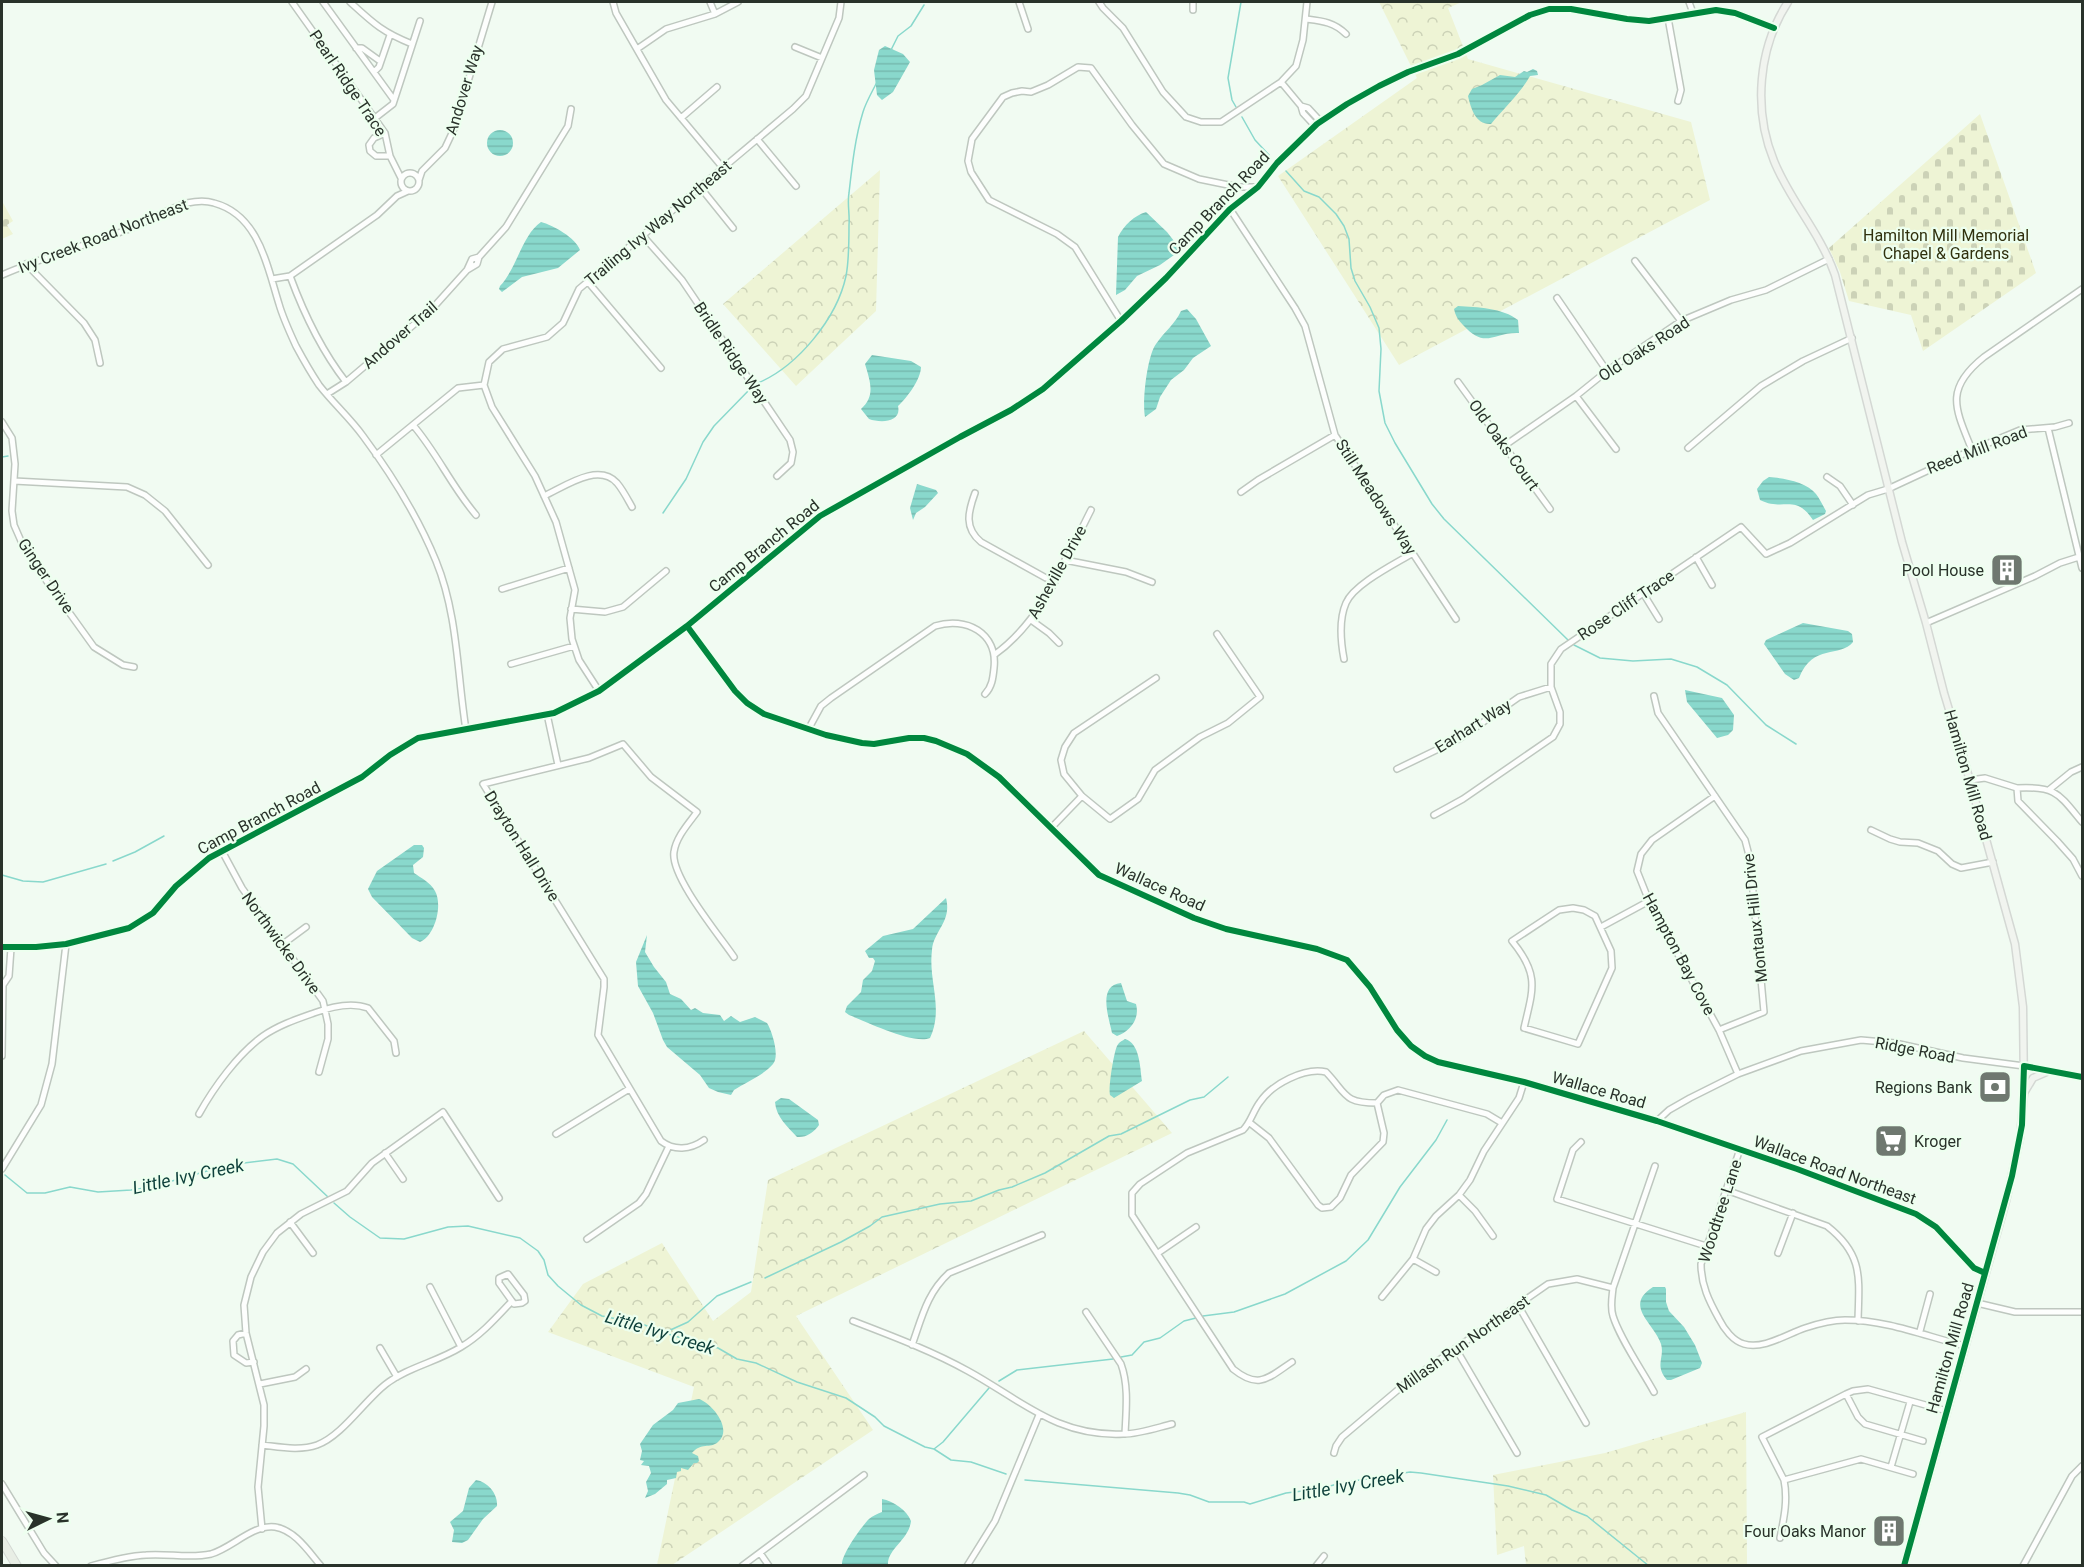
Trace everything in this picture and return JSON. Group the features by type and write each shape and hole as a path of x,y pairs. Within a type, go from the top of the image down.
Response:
{"highway":[{"path":"2,1541 17,1566"}],"main road":[{"name":"Hamilton Mill Road","path":"1788,2 1769,42 1760,88 1765,133 1774,163 1817,234 1829,259 1852,338 1904,552 1926,623 2015,944 2023,1007 2024,1093 2019,1148 1904,1566"},
{"path":"2024,1093 2033,1078 2049,1071"}],"street":[{"name":"Pearl Ridge Trace","path":"292,2 385,133 390,156 401,181"},
{"path":"323,2 394,100"},
{"path":"350,2 376,26 412,44"},
{"name":"Andover Way","path":"419,180 422,171 445,148 453,131 492,2"},
{"path":"613,2 616,13 666,100 723,168"},
{"path":"710,2 715,14"},
{"path":"637,49 666,29 715,14 738,2"},
{"name":"Trailing Ivy Way Northeast","path":"484,385 489,362 503,350 546,337 563,323 579,289 806,96 839,18 841,2"},
{"path":"1019,2 1028,29"},
{"path":"1099,2 1123,28 1163,92 1186,117 1201,122 1221,122 1281,82 1296,66 1306,19 1307,2"},
{"path":"1193,2 1193,10"},
{"path":"1689,2 1693,13"},
{"name":"Camp Branch Road","path":"2,947 66,944 129,928 153,913 193,870 222,851 362,777 390,755 418,738 546,714 584,700 599,691 687,626 815,519 1029,400 1121,321 1166,278 1230,209 1258,187 1277,163 1315,126 1379,86 1408,72 1458,54 1530,15 1549,9 1571,9 1649,21 1716,10 1735,13 1774,28"},
{"path":"1668,18 1681,90 1678,101"},
{"path":"1306,19 1331,23 1346,34"},
{"path":"375,118 393,104 420,21"},
{"path":"374,72 379,67 390,35"},
{"path":"795,47 822,58"},
{"path":"356,48 362,48 380,61"},
{"path":"1121,321 1075,248 1057,234 989,200 971,172 968,161 972,139 1003,97 1022,91 1031,93 1078,67 1091,68 1132,125 1164,164 1199,179 1238,187 1258,187"},
{"path":"1281,82 1302,106 1308,108 1321,122"},
{"path":"681,118 717,87"},
{"path":"1302,106 1303,113 1315,126"},
{"name":"Andover Trail","path":"327,394 345,382 431,310 467,270 477,264 479,257 506,227 568,126 571,109"},
{"path":"385,133 374,138 369,145 370,151 375,156 390,156"},
{"path":"757,139 796,186"},
{"path":"272,279 290,276 378,215 397,196 413,191 419,180 417,176 397,168"},
{"path":"397,196 401,181 409,173 422,171"},
{"path":"401,181 404,189 408,191"},
{"path":"700,187 733,228"},
{"name":"Ivy Creek Road Northeast","path":"2,275 200,200 215,203 232,211 247,223 259,245 279,306 296,346 318,383 376,455 418,521 437,563 454,619 466,730"},
{"name":"Still Meadows Way","path":"1230,209 1305,326 1335,435 1456,619"},
{"name":"Bridle Ridge Way","path":"643,236 682,280 790,440 793,452 791,464 777,476"},
{"name":"Old Oaks Road","path":"1504,446 1576,396 1607,371 1681,321 1731,300 1766,290 1829,259"},
{"path":"1635,261 1681,321"},
{"path":"26,264 84,323 95,340 100,363"},
{"path":"290,276 331,364 345,382"},
{"path":"588,282 661,368"},
{"path":"1972,450 1956,406 1959,383 1984,357 2082,289"},
{"path":"1557,298 1607,371"},
{"path":"1688,448 1761,386 1803,361 1852,338"},
{"name":"Old Oaks Court","path":"1458,382 1550,509"},
{"path":"376,455 458,388 484,385 492,407 535,476 556,522 575,590 570,618 574,646 579,660 599,691"},
{"path":"1576,396 1616,449"},
{"name":"Ginger Drive","path":"2,422 12,438 14,481 12,511 14,525 21,541 94,647 123,665 134,667"},
{"name":"Reed Mill Road","path":"1888,489 2020,430 2048,428 2069,423"},
{"path":"413,425 431,446 465,502 476,515"},
{"path":"2048,428 2082,568"},
{"path":"1241,492 1335,435"},
{"path":"544,496 588,475 604,475 617,482 632,507"},
{"path":"1827,477 1840,486 1853,505"},
{"path":"14,481 127,487 145,495 165,510 208,565"},
{"name":"Rose Cliff Trace","path":"1434,815 1463,799 1553,737 1560,724 1560,712 1551,687 1551,664 1561,649 1741,526 1766,554 1790,543 1868,495 1888,489"},
{"path":"975,494 969,511 968,524 974,536 1054,581"},
{"name":"Asheville Drive","path":"994,655 1031,620 1091,510"},
{"path":"1344,660 1341,632 1346,603 1363,583 1413,553"},
{"path":"1696,557 1712,585"},
{"path":"1926,623 2060,563 2081,557"},
{"path":"1065,560 1126,572 1152,582"},
{"path":"502,589 569,568"},
{"path":"571,609 604,612 623,607 666,571"},
{"path":"1643,593 1659,619"},
{"path":"1031,620 1059,643"},
{"path":"809,728 822,706 831,698 935,626 946,622 970,624 983,635 994,655 994,672 990,689 985,694"},
{"name":"Wallace Road","path":"687,626 735,691 747,704 764,714 826,735 862,743 874,744 924,738 946,745 967,754 999,777 1099,874 1194,918 1317,949 1347,960 1370,987 1397,1030 1411,1046 1425,1056 1438,1062 1524,1082 1657,1121"},
{"path":"1156,678 1074,733 1065,747 1061,760 1064,774 1082,796 1110,819 1138,800 1155,770 1200,737 1228,723 1260,697 1217,634"},
{"path":"511,664 574,646"},
{"name":"Earhart Way","path":"1396,769 1459,739 1519,697 1551,687"},
{"name":"Montaux Hill Drive","path":"1654,696 1658,713 1745,840 1750,859 1764,1012 1719,1030"},
{"path":"546,714 558,765"},
{"name":"Drayton Hall Drive","path":"669,1146 661,1141 598,1035 604,979 483,784 589,758 623,744 651,777 697,812 679,836 673,852 676,871 734,957"},
{"path":"2050,789 2063,777 2082,767"},
{"path":"1970,780 1985,778 2017,788 2050,789 2063,798 2082,822"},
{"path":"2017,788 2018,801 2073,859 2082,876"},
{"path":"1052,827 1082,796"},
{"name":"Hampton Bay Cove","path":"1715,796 1652,840 1641,854 1637,871 1649,901 1719,1030 1738,1074"},
{"path":"2075,813 2082,808"},
{"path":"1871,830 1890,839 1918,843 1938,851 1952,864 1961,868 1993,862"},
{"name":"Northwicke Drive","path":"222,851 242,888 323,1001 326,1009 328,1039 319,1072"},
{"path":"1601,927 1649,901"},
{"path":"1559,910 1584,910 1595,916 1601,927 1611,951 1612,968 1578,1044 1524,1028 1533,988 1531,969 1523,954 1512,941 1559,910"},
{"path":"283,944 306,927"},
{"path":"2,1169 41,1105 52,1064 66,944"},
{"path":"2,1056 2,984 9,976 10,948"},
{"path":"2,965 10,965"},
{"path":"200,1114 214,1087 263,1036 295,1020 326,1009 354,1005 368,1008 394,1041 396,1053"},
{"name":"Ridge Road","path":"1657,1121 1690,1098 1738,1074 1801,1051 1861,1040 1895,1043 1963,1058 2082,1077"},
{"path":"1292,1362 1269,1377 1257,1381 1245,1379 1233,1369 1132,1215 1132,1193 1140,1184 1188,1153 1234,1136 1243,1130 1250,1123 1263,1096 1303,1072 1316,1070 1326,1072 1345,1096 1358,1103 1377,1103 1384,1095 1398,1090 1487,1114 1502,1123"},
{"path":"1382,1297 1413,1259 1426,1229 1459,1195 1470,1180 1484,1151 1519,1098 1524,1082"},
{"path":"556,1134 629,1089"},
{"path":"1250,1123 1269,1138 1318,1205 1322,1208 1331,1207 1340,1198 1351,1175 1383,1142 1384,1133 1377,1103"},
{"path":"262,1529 258,1487 264,1404 246,1333 244,1305 251,1277 262,1252 277,1233 290,1222 347,1191 372,1163 443,1112 499,1198"},
{"name":"Wallace Road Northeast","path":"1657,1121 1797,1168 1916,1214 1936,1227 1974,1268 1985,1273"},
{"path":"587,1239 639,1203 646,1194 669,1146 685,1148 697,1145 704,1140"},
{"path":"1581,1142 1573,1149 1557,1198 1706,1246"},
{"name":"Woodtree Lane","path":"1740,1149 1701,1264 1701,1275 1706,1293 1721,1323 1736,1341 1750,1346 1762,1345 1818,1324 1843,1320 1920,1331 1965,1346"},
{"path":"385,1154 403,1179"},
{"path":"1654,1392 1613,1315 1613,1288 1655,1166"},
{"path":"1726,1190 1827,1226 1839,1235 1854,1256 1858,1271 1858,1321"},
{"path":"1459,1195 1475,1211 1493,1236"},
{"path":"1778,1254 1793,1213"},
{"path":"290,1222 313,1253"},
{"path":"1158,1253 1196,1227"},
{"path":"912,1345 930,1294 949,1273 1042,1235"},
{"path":"1413,1259 1436,1272"},
{"path":"508,1274 524,1295 525,1301 518,1305 512,1301 499,1283 502,1275 508,1274"},
{"name":"Millash Run Northeast","path":"1334,1453 1342,1437 1406,1383 1548,1284 1564,1280 1591,1281 1613,1288"},
{"path":"430,1287 461,1347"},
{"path":"1920,1331 1930,1294"},
{"path":"262,1445 298,1448 317,1445 331,1437 385,1385 461,1347 478,1336 512,1301"},
{"path":"1977,1303 2015,1312 2082,1312"},
{"path":"1518,1305 1586,1423"},
{"path":"1086,1312 1124,1371 1125,1434"},
{"path":"854,1322 966,1370 1053,1422 1091,1433 1125,1434 1172,1424"},
{"path":"246,1333 238,1335 233,1341 234,1355 246,1363 254,1362"},
{"path":"380,1348 397,1377"},
{"path":"1456,1348 1517,1453"},
{"path":"260,1384 295,1377 306,1369"},
{"path":"1780,1538 1787,1503 1784,1480 1762,1437 1853,1391 1868,1389 1947,1412"},
{"path":"1846,1394 1861,1421 1923,1441"},
{"path":"1891,1467 1911,1402"},
{"path":"967,1566 995,1521 1039,1415"},
{"path":"1784,1480 1854,1460 1869,1461 1913,1474"},
{"path":"2023,1566 2072,1476 2082,1466"},
{"path":"742,1566 864,1475"},
{"path":"2,1484 44,1553 56,1566"},
{"path":"91,1566 147,1555 197,1557 225,1549 262,1529 276,1527 299,1541 321,1566"},
{"path":"760,1553 769,1566"},
{"path":"1316,1566 1324,1556"}],"green space":[{"path":"1379,2 1462,2 1448,8 1468,59 1691,122 1710,200 1399,365 1278,176 1417,78"},
{"name":"Hamilton Mill Memorial Chapel & Gardens","path":"1980,114 2036,273 1923,351 1911,315 1849,301 1840,272 1829,248"},
{"path":"880,170 876,311 796,386 723,304"},
{"path":"2,201 13,221 7,225 13,234 2,239"},
{"path":"1084,1031 1172,1133 796,1316 873,1430 672,1565 657,1565 694,1387 548,1332 583,1284 662,1243 713,1321 751,1292 768,1180"},
{"path":"1746,1412 1747,1565 1526,1566 1524,1546 1497,1555 1493,1475 1605,1453"}],"water":[{"path":"885,46 903,54 910,62 893,92 882,100 877,95 874,70 879,50"},
{"path":"1533,69 1538,75 1530,76 1517,95 1491,124 1478,119 1468,96 1472,89 1500,75 1515,77 1524,71"},
{"path":"500,130 509,134 513,143 509,152 500,156 491,152 487,143 491,134"},
{"path":"1146,212 1167,232 1181,250 1160,265 1137,276 1125,290 1116,295 1118,237 1130,222"},
{"path":"541,222 564,233 578,245 580,250 558,268 522,277 502,292 499,289 500,286 529,235"},
{"path":"1458,306 1490,309 1512,316 1518,320 1519,333 1489,338 1478,337 1458,319 1454,309"},
{"path":"1187,309 1196,319 1211,346 1193,358 1184,370 1171,380 1160,397 1156,409 1145,417 1146,379 1153,350 1181,311"},
{"path":"872,355 911,361 921,367 919,377 898,406 897,416 893,419 879,421 869,419 861,409 869,399 870,382 865,364"},
{"path":"1769,477 1807,486 1817,496 1826,511 1825,514 1813,520 1807,512 1795,505 1768,503 1760,500 1757,489"},
{"path":"917,484 936,490 938,493 916,513 913,520 910,508"},
{"path":"1803,623 1848,631 1852,634 1853,642 1848,647 1819,655 1805,667 1799,678 1794,680 1785,674 1764,644 1766,640"},
{"path":"1685,690 1722,698 1734,715 1733,730 1728,735 1717,738 1687,702"},
{"path":"414,845 422,845 424,848 423,857 413,865 414,873 433,888 438,904 433,927 425,939 420,942 412,938 372,897 368,889 377,871"},
{"path":"946,898 947,913 932,950 936,1016 930,1038 902,1036 845,1012 847,1006 861,992 863,980 872,971 875,961 869,958 865,951 883,936 913,929"},
{"path":"647,935 645,952 666,982 670,994 681,999 691,1010 695,1008 703,1013 720,1015 724,1021 731,1016 740,1022 755,1017 767,1023 773,1037 776,1055 773,1064 760,1075 734,1090 731,1095 709,1088 700,1075 667,1047 663,1040 653,1013 638,986 636,962"},
{"path":"1121,983 1127,1001 1136,1004 1137,1014 1130,1027 1117,1036 1112,1033 1106,1003 1109,990"},
{"path":"1125,1039 1134,1045 1140,1063 1142,1081 1114,1098 1110,1095 1113,1062 1117,1046"},
{"path":"781,1098 789,1099 818,1120 819,1125 815,1130 804,1137 797,1137 778,1112 775,1102"},
{"path":"1653,1287 1665,1287 1669,1311 1684,1327 1702,1363 1700,1368 1671,1380 1667,1380 1663,1375 1660,1366 1661,1344 1641,1308 1644,1294"},
{"path":"699,1399 710,1406 719,1418 722,1424 722,1437 715,1444 695,1450 692,1453 698,1456 697,1463 694,1463 688,1470 681,1468 676,1478 667,1480 667,1484 655,1494 645,1498 648,1491 646,1482 651,1473 649,1466 641,1465 644,1461 640,1460 642,1451 640,1444 653,1425 673,1410 678,1403"},
{"path":"476,1480 491,1489 496,1497 497,1506 483,1519 468,1540 462,1543 452,1542 454,1530 450,1522 463,1511 469,1488"},
{"path":"882,1499 899,1507 911,1521 906,1534 891,1554 888,1565 842,1564 848,1547 861,1528 870,1518 882,1512"}],"waterway":[{"path":"1236,107 1232,100 1228,78 1241,2"},
{"path":"891,50 898,36 911,26 924,5"},
{"path":"758,383 787,365 814,339 825,324 841,292 848,264 848,197 856,142 864,108 877,82"},
{"path":"1242,117 1255,140 1269,155"},
{"path":"1286,171 1304,191 1319,197 1344,226 1349,239 1351,268 1355,281 1379,328 1381,349 1379,391 1385,423 1395,443 1432,504 1444,519 1568,640"},
{"path":"663,513 686,479 703,442 714,426 750,389"},
{"path":"2,457 8,456"},
{"path":"1574,645 1600,658 1633,661 1671,659 1697,667 1727,685 1766,725 1796,744"},
{"path":"113,861 164,836"},
{"path":"2,875 23,881 43,882 106,864"},
{"path":"765,1278 841,1242 882,1217 940,1204 971,1201 1045,1173 1109,1136 1121,1134 1190,1100 1204,1097 1228,1077"},
{"path":"1203,1316 1234,1312 1285,1294 1346,1261 1368,1240 1400,1187 1436,1140 1447,1120"},
{"name":"Little Ivy Creek","path":"5,1175 27,1193 45,1193 70,1187 98,1192 151,1187 228,1165 277,1159 293,1164 328,1197"},
{"name":"Little Ivy Creek","path":"334,1203 380,1238 404,1239 448,1227 468,1226 520,1238 538,1251 544,1260 548,1275 558,1286 581,1305 602,1316 642,1324 718,1348 737,1359 756,1363 797,1382 846,1398 875,1417 884,1426 925,1447 934,1449 951,1460 971,1462 1006,1474"},
{"path":"666,1332 688,1322 717,1296 751,1282"},
{"path":"1121,1357 1132,1355 1144,1342 1160,1338 1184,1321 1196,1318"},
{"path":"999,1381 1017,1370 1113,1359"},
{"path":"934,1449 943,1442 989,1388"},
{"name":"Little Ivy Creek","path":"1025,1480 1178,1493 1209,1502 1250,1504 1286,1493 1319,1489 1341,1483 1410,1472 1421,1473 1508,1486 1546,1495 1587,1516 1649,1566"}],"cycle path":[{"path":"2,947 66,944 129,928 153,913 176,886 209,858 362,777 390,755 418,738 554,713 599,691 687,626 820,516 1011,410 1043,389 1166,278 1230,209 1258,187 1277,163 1317,124 1379,86 1408,72 1458,54 1530,15 1549,9 1571,9 1649,21 1716,10 1735,13 1774,28"},
{"path":"687,626 735,691 747,703 764,714 826,735 862,743 874,744 924,738 967,754 999,777 1099,875 1194,918 1226,929 1317,949 1347,960 1370,987 1397,1030 1411,1046 1425,1056 1438,1062 1524,1082 1657,1121 1797,1169 1916,1214 1936,1227 1974,1268 1985,1273"},
{"path":"1904,1566 2012,1176 2022,1125 2024,1066 2082,1077"}],"place":[{"name":"Pool House","path":"2007,570"},
{"name":"Regions Bank","path":"1995,1087"},
{"name":"Kroger","path":"1891,1141"},
{"name":"Four Oaks Manor","path":"1889,1531"}]}
